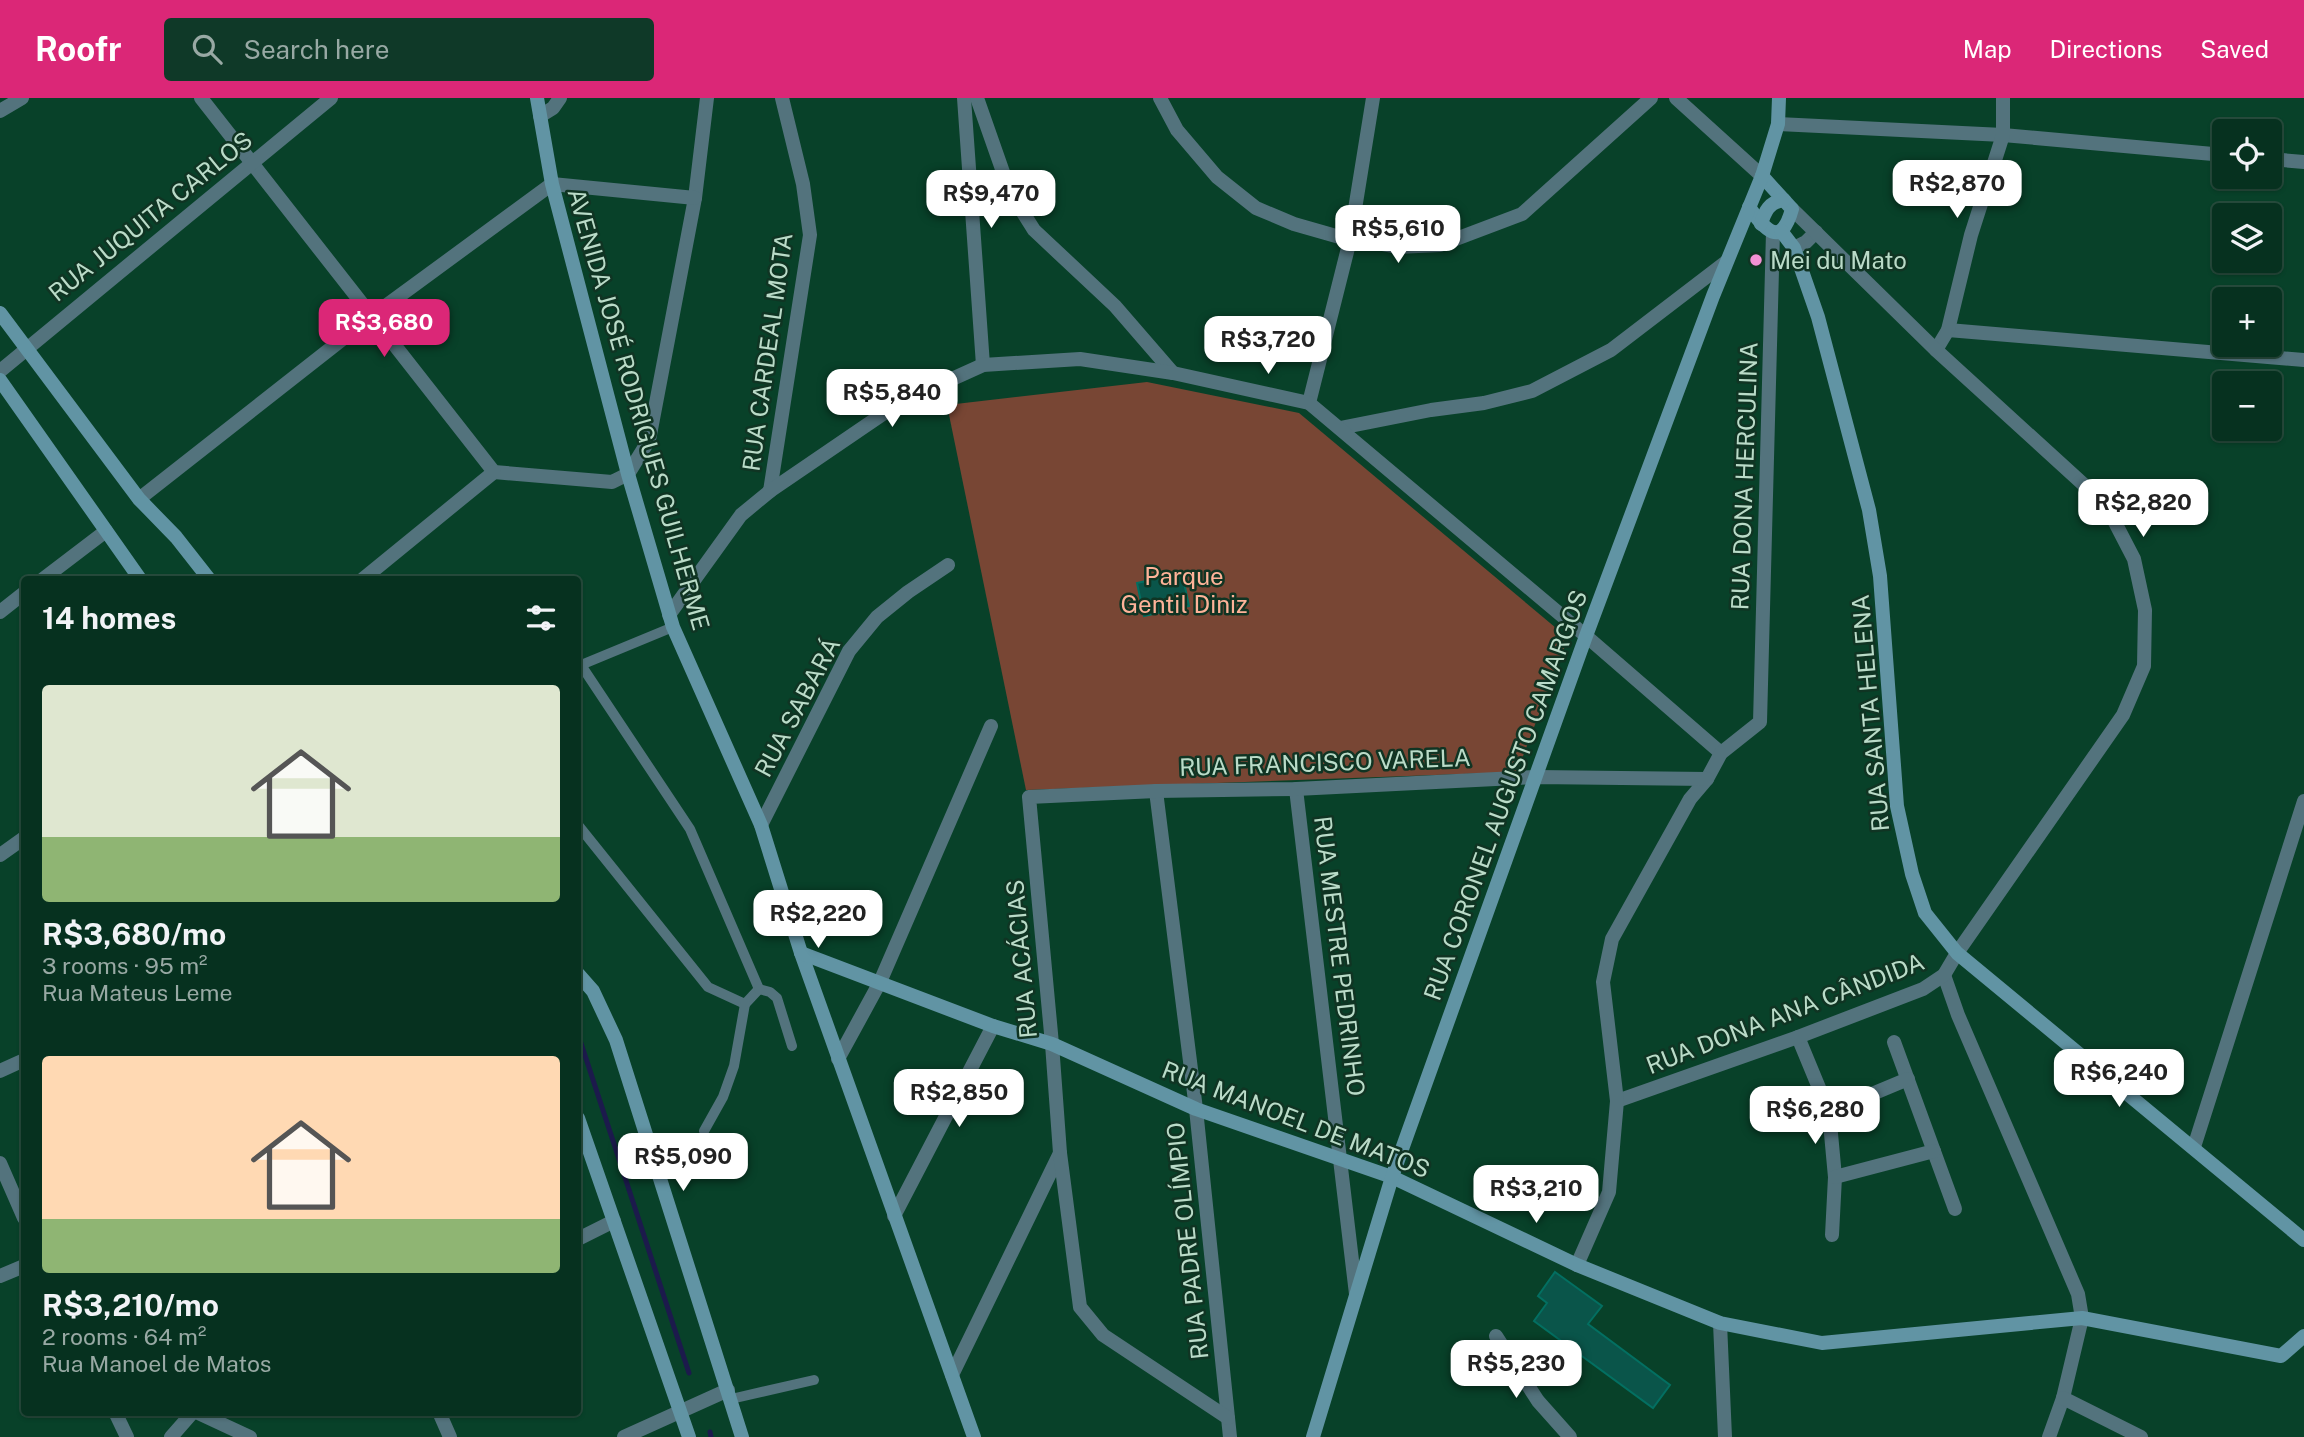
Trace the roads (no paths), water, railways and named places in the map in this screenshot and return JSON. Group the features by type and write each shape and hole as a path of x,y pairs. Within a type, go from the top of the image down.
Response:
{"street":[{"path":"0,111 22,98"},
{"path":"201,98 495,472"},
{"name":"RUA JUQUITA CARLOS","path":"0,371 331,98"},
{"name":"AVENIDA JOSÉ RODRIGUES GUILHERME","path":"537,98 552,184 628,474 671,621 761,825 801,953 974,1437"},
{"path":"540,116 553,108 560,98"},
{"path":"367,576 495,472 612,482 628,474 649,440 695,198 707,98"},
{"name":"RUA CARDEAL MOTA","path":"770,491 810,235 803,184 782,98"},
{"path":"964,98 983,365"},
{"path":"977,98 1010,192 1034,230 1115,306 1172,373"},
{"path":"1160,98 1177,130 1217,177 1256,208 1294,224 1350,240 1396,247 1440,245 1522,214 1651,98"},
{"path":"1309,402 1350,240 1373,98"},
{"path":"1676,98 1762,176 1788,204 1788,222 1772,229 1768,206 1776,201 1788,204"},
{"path":"1762,176 1778,124 1779,98"},
{"path":"1936,350 1948,330 1971,234 2003,135 2003,98"},
{"path":"1778,124 2003,135 2212,154"},
{"path":"2282,160 2304,162"},
{"name":"RUA CORONEL AUGUSTO CAMARGOS","path":"1313,1437 1392,1177 1586,636 1726,262 1762,176"},
{"path":"139,499 372,316 552,184 695,198"},
{"name":"RUA DONA ANA CÂNDIDA","path":"1617,1101 1798,1037 1923,989 1944,975 2123,715 2144,666 2145,610 2134,559 2106,505 1936,350 1788,204"},
{"name":"RUA SANTA HELENA","path":"1749,207 1794,248 1818,317 1869,510 1880,576 1897,806 1912,874 1925,913 1957,953 2304,1240"},
{"name":"RUA DONA HERCULINA","path":"1721,753 1760,722 1772,229"},
{"path":"1794,248 1806,242 1816,232"},
{"path":"1340,428 1431,410 1484,403 1532,391 1611,350 1726,262"},
{"path":"0,313 139,499 176,537 207,576"},
{"path":"1948,330 2304,360"},
{"path":"671,621 741,515 770,491 900,403 983,365 1080,359 1172,373 1309,402 1721,753 1707,779 1690,799 1612,939 1603,982 1617,1101 1609,1192 1577,1265"},
{"path":"0,380 138,576"},
{"path":"47,576 106,531"},
{"name":"RUA SABARÁ","path":"761,825 849,651 877,617 948,565"},
{"path":"0,612 21,595"},
{"path":"838,1059 880,982 991,726"},
{"name":"RUA FRANCISCO VARELA","path":"1029,797 1296,789 1536,776 1707,779"},
{"name":"RUA MESTRE PEDRINHO","path":"1296,789 1357,1295"},
{"name":"RUA PADRE OLÍMPIO","path":"1156,792 1196,1109 1230,1437"},
{"name":"RUA ACÁCIAS","path":"1029,797 1060,1153 1080,1307 1102,1335 1228,1418"},
{"path":"2194,1147 2304,801"},
{"path":"0,855 21,840"},
{"name":"RUA MANOEL DE MATOS","path":"801,953 993,1026 1052,1044 1196,1109 1392,1177 1577,1265 1720,1323 1822,1343 2082,1318 2281,1356 2304,1336"},
{"path":"1944,975 1958,1015 2078,1294 2082,1318 2063,1398 2049,1437"},
{"path":"581,977 593,991 616,1040 742,1437"},
{"path":"894,1216 993,1026"},
{"path":"1798,1037 1829,1112 1835,1177 1832,1235"},
{"path":"1894,1042 1955,1209"},
{"path":"0,1071 21,1061"},
{"path":"1829,1112 1908,1079"},
{"path":"581,1127 689,1437"},
{"path":"1835,1177 1934,1151"},
{"path":"951,1375 1060,1153"},
{"path":"0,1163 21,1211"},
{"path":"581,1238 614,1222"},
{"path":"0,1276 21,1267"},
{"path":"1720,1323 1725,1437"},
{"path":"1496,1336 1538,1401 1570,1437"},
{"path":"624,1437 730,1395"},
{"path":"2063,1398 2141,1437"},
{"path":"117,1416 127,1437"},
{"path":"172,1436 191,1416"},
{"path":"204,1416 250,1437"},
{"path":"441,1416 450,1437"}],"lane":[{"path":"581,660 671,621"},
{"path":"581,664 690,829 759,989"},
{"path":"581,829 708,987 745,1004"},
{"path":"704,1131 723,1097 734,1066 745,1004 759,989"},
{"path":"759,989 770,992 777,998 792,1046"},
{"path":"730,1395 814,1380"}],"waterway":[{"path":"581,1043 689,1373"},
{"path":"710,1432 711,1437"}],"place":[{"name":"Mei du Mato","path":"1756,260"}],"park label":[{"name":"Parque Gentil Diniz","path":"1184,590"}]}
